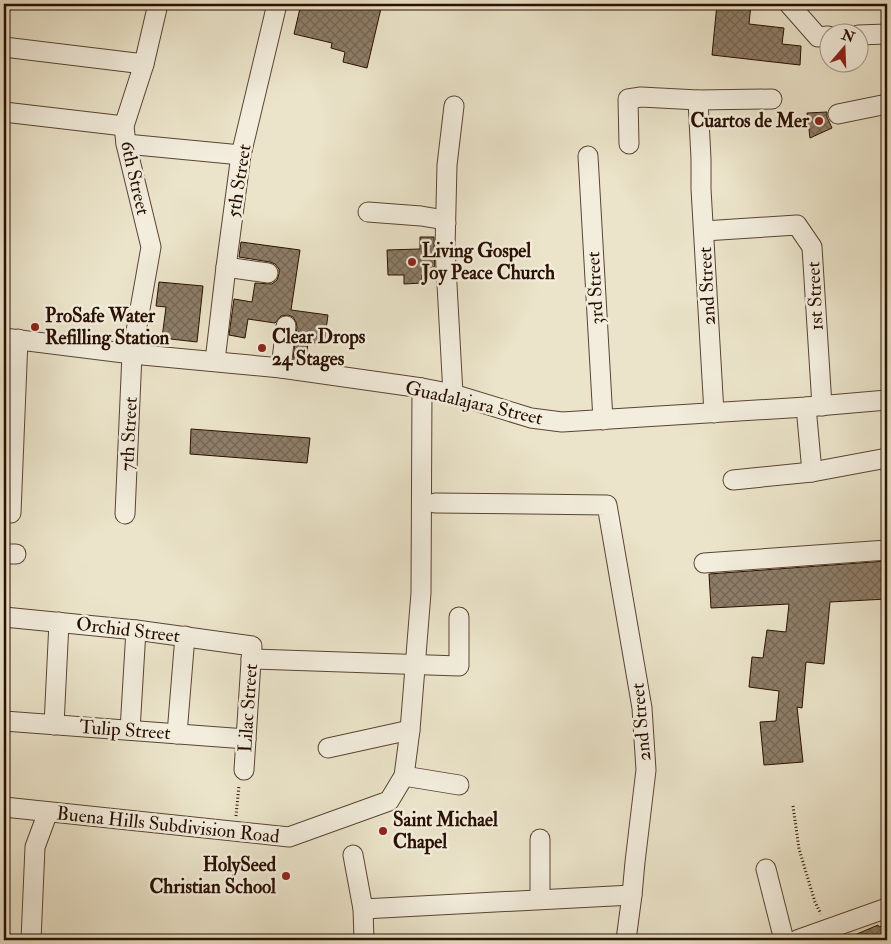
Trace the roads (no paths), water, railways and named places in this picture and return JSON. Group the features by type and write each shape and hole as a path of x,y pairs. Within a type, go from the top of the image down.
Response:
{"street":[{"name":"6th Street","path":"132,354 151,247 125,135 158,4"},
{"name":"5th Street","path":"215,361 241,155 277,4"},
{"path":"789,4 818,37"},
{"path":"868,35 887,34"},
{"path":"4,47 144,64"},
{"path":"629,144 628,99 641,97 698,100 772,99"},
{"name":"2nd Street","path":"698,100 701,159 700,189 714,413"},
{"path":"838,114 887,104"},
{"path":"453,394 445,248 447,165 454,106"},
{"path":"4,112 241,155"},
{"name":"3rd Street","path":"588,156 602,420"},
{"path":"368,212 422,216 438,219 446,223"},
{"name":"1st Street","path":"704,230 797,225 812,246 814,407"},
{"path":"226,267 268,272"},
{"path":"281,368 286,326"},
{"path":"11,339 11,513"},
{"name":"Guadalajara Street","path":"11,339 132,354 281,368 422,388 453,394 531,418 562,422 814,407 887,400"},
{"name":"7th Street","path":"125,514 132,354"},
{"name":"Buena Hills Subdivision Road","path":"4,807 289,838 390,802 404,776 410,730 421,593 422,388"},
{"path":"812,472 814,407"},
{"path":"734,480 812,472 887,458"},
{"name":"2nd Street","path":"435,503 607,504 642,708 646,770 626,940"},
{"path":"704,563 887,550"},
{"name":"Orchid Street","path":"4,617 185,636 252,652 414,665 459,666 459,618"},
{"path":"54,725 59,622"},
{"path":"130,730 136,630"},
{"path":"177,734 185,636"},
{"name":"Lilac Street","path":"244,770 252,652"},
{"name":"Tulip Street","path":"4,721 246,739"},
{"path":"328,748 410,730"},
{"path":"404,776 459,785"},
{"path":"31,940 35,847 48,812"},
{"path":"540,838 540,898"},
{"path":"353,855 363,909 364,940"},
{"path":"766,869 784,940"},
{"path":"363,909 540,898 632,895"},
{"path":"796,940 887,908"}],"place":[{"name":"Cuartos de Mer","path":"819,121"},
{"name":"Living Gospel Joy Peace Church","path":"412,262"},
{"name":"ProSafe Water Refilling Station","path":"35,327"},
{"name":"Clear Drops 24 Stages","path":"262,348"},
{"name":"Saint Michael Chapel","path":"383,831"},
{"name":"HolySeed Christian School","path":"286,876"}]}
